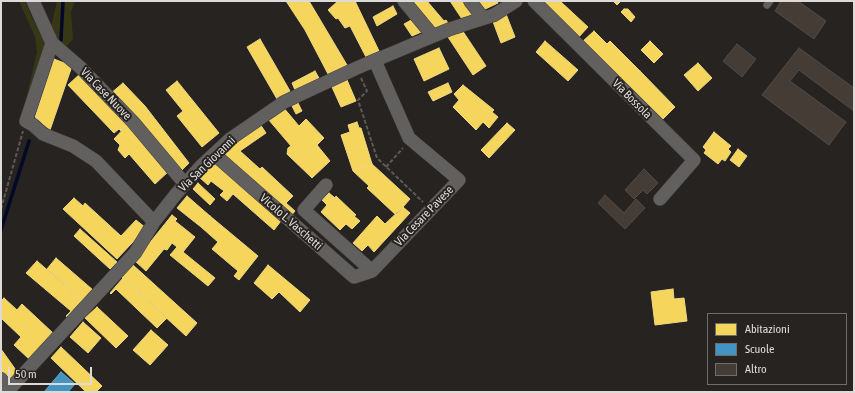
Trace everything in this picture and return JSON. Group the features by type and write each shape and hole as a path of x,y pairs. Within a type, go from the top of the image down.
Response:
{"street":[{"name":"Via Case Nuove","path":"33,1 52,43 81,68 133,122 185,184"},
{"path":"404,1 434,36"},
{"path":"470,1 483,18"},
{"name":"Via San Giovanni","path":"8,391 135,253 154,222 185,184 230,139 284,102 356,69 434,36 494,15 516,1"},
{"name":"Via Bossola","path":"534,1 694,160 660,199"},
{"path":"52,43 26,121 43,134 73,146 96,161 154,222"},
{"name":"Via Cesare Pavese","path":"372,271 459,180 410,139 375,61"},
{"name":"Vicolo L. Vaschetti","path":"214,154 354,277 372,271"},
{"path":"326,185 304,210 372,271"},
{"path":"1,379 8,391"}],"path":[{"path":"356,69 368,90 358,100 377,158 431,210"},
{"path":"1,209 26,121"},
{"path":"386,167 410,139"}],"green space":[{"path":"19,1 25,1 32,18 47,45 21,120 37,52 35,37"},
{"path":"57,1 75,1 71,12 73,39 65,48 50,31"}],"building: Abitazioni":[{"path":"286,1 309,1 347,65 328,74 305,30"},
{"path":"338,1 355,1 379,51 366,57 350,26 345,28 338,18 336,19 328,10"},
{"path":"409,1 427,1 444,21 446,20 448,23 433,29"},
{"path":"450,1 466,1 475,14 462,19"},
{"path":"475,1 497,1 498,3 481,11"},
{"path":"537,1 560,1 588,27 577,39"},
{"path":"613,1 621,1 617,5"},
{"path":"393,6 397,14 377,26 373,17"},
{"path":"624,9 628,9 635,17 631,22 621,12"},
{"path":"506,14 515,37 501,43 492,19"},
{"path":"415,18 426,30 412,36 404,24"},
{"path":"462,30 486,66 473,75 446,34"},
{"path":"594,31 607,44 610,41 640,71 626,85 582,42"},
{"path":"260,39 290,91 277,99 247,47"},
{"path":"545,41 578,70 568,81 536,52"},
{"path":"650,41 663,54 654,63 641,50"},
{"path":"439,48 449,69 424,81 414,59"},
{"path":"54,59 72,66 50,130 35,117"},
{"path":"698,63 712,78 698,91 684,75"},
{"path":"315,71 319,78 295,90 292,83"},
{"path":"640,71 675,107 661,121 627,84"},
{"path":"81,73 129,123 121,131 119,129 114,133 68,85"},
{"path":"347,80 356,101 341,107 332,87"},
{"path":"177,81 219,133 202,147 177,116 183,111 166,90"},
{"path":"123,83 145,106 189,163 181,171 110,94"},
{"path":"448,83 452,92 433,101 428,92"},
{"path":"463,85 494,110 492,112 498,117 489,128 483,122 476,130 453,107 459,100 454,94"},
{"path":"298,103 302,111 296,114 292,106"},
{"path":"283,107 299,126 306,119 324,138 317,145 330,161 312,178 287,154 288,148 291,146 268,119"},
{"path":"357,122 359,128 361,128 372,164 353,171 341,135 350,132 348,125"},
{"path":"129,123 170,170 155,184 129,154 125,158 118,150 120,145 114,139"},
{"path":"507,123 515,130 489,158 481,150"},
{"path":"260,124 266,133 240,151 260,169 262,167 293,196 286,203 295,211 290,217 220,153"},
{"path":"714,132 731,146 728,149 731,152 725,161 722,159 718,164 704,153 706,150 703,147"},
{"path":"738,149 747,156 739,167 730,160"},
{"path":"213,160 284,217 274,230 233,194 227,201 220,195 224,191 211,181 208,185 199,177"},
{"path":"372,164 410,199 396,215 367,188 369,186 353,171"},
{"path":"198,183 215,199 210,205 193,189"},
{"path":"329,193 335,198 336,196 356,215 354,216 360,221 352,229 346,224 340,230 321,212 327,205 322,200"},
{"path":"187,196 210,216 201,227 177,208"},
{"path":"74,198 83,206 85,203 121,236 136,220 146,228 117,259 63,209"},
{"path":"403,207 410,213 374,252 368,245 362,251 353,243 377,216 385,224"},
{"path":"172,215 177,219 175,221 195,237 183,252 215,278 208,286 170,255 177,247 172,243 167,250 164,249 146,271 135,261"},
{"path":"210,216 258,256 239,280 234,276 238,271 212,249 218,242 201,227"},
{"path":"80,229 117,262 110,269 74,236"},
{"path":"56,258 93,290 83,301 47,269"},
{"path":"37,261 83,301 68,318 66,316 71,311 26,273"},
{"path":"133,265 197,323 186,336 122,277"},
{"path":"268,265 310,300 300,312 279,292 272,299 254,283"},
{"path":"123,278 167,318 157,328 116,289 111,294 110,293"},
{"path":"673,289 674,299 684,298 687,321 655,325 651,292"},
{"path":"4,298 17,310 22,304 53,333 29,359 14,345 21,337 1,318 1,301"},
{"path":"97,307 128,336 116,348 85,318"},
{"path":"83,322 101,338 88,353 70,337"},
{"path":"151,330 168,345 150,365 133,350"},
{"path":"61,347 102,386 96,392 86,392 51,358"},
{"path":"1,349 18,373 6,385 1,378"}],"building: Scuole":[{"path":"61,372 75,384 68,392 44,392"}],"building: Altro":[{"path":"781,1 798,1 826,21 814,39 775,11"},
{"path":"737,44 756,59 742,77 723,61"},
{"path":"799,48 854,88 854,111 799,70 790,81 846,122 829,145 762,95"},
{"path":"644,169 658,183 647,194 643,190 634,199 625,190"},
{"path":"605,195 624,213 636,199 645,208 625,229 598,203"}],"waterway":[{"path":"61,40 63,1"},
{"path":"1,230 29,141"}]}
